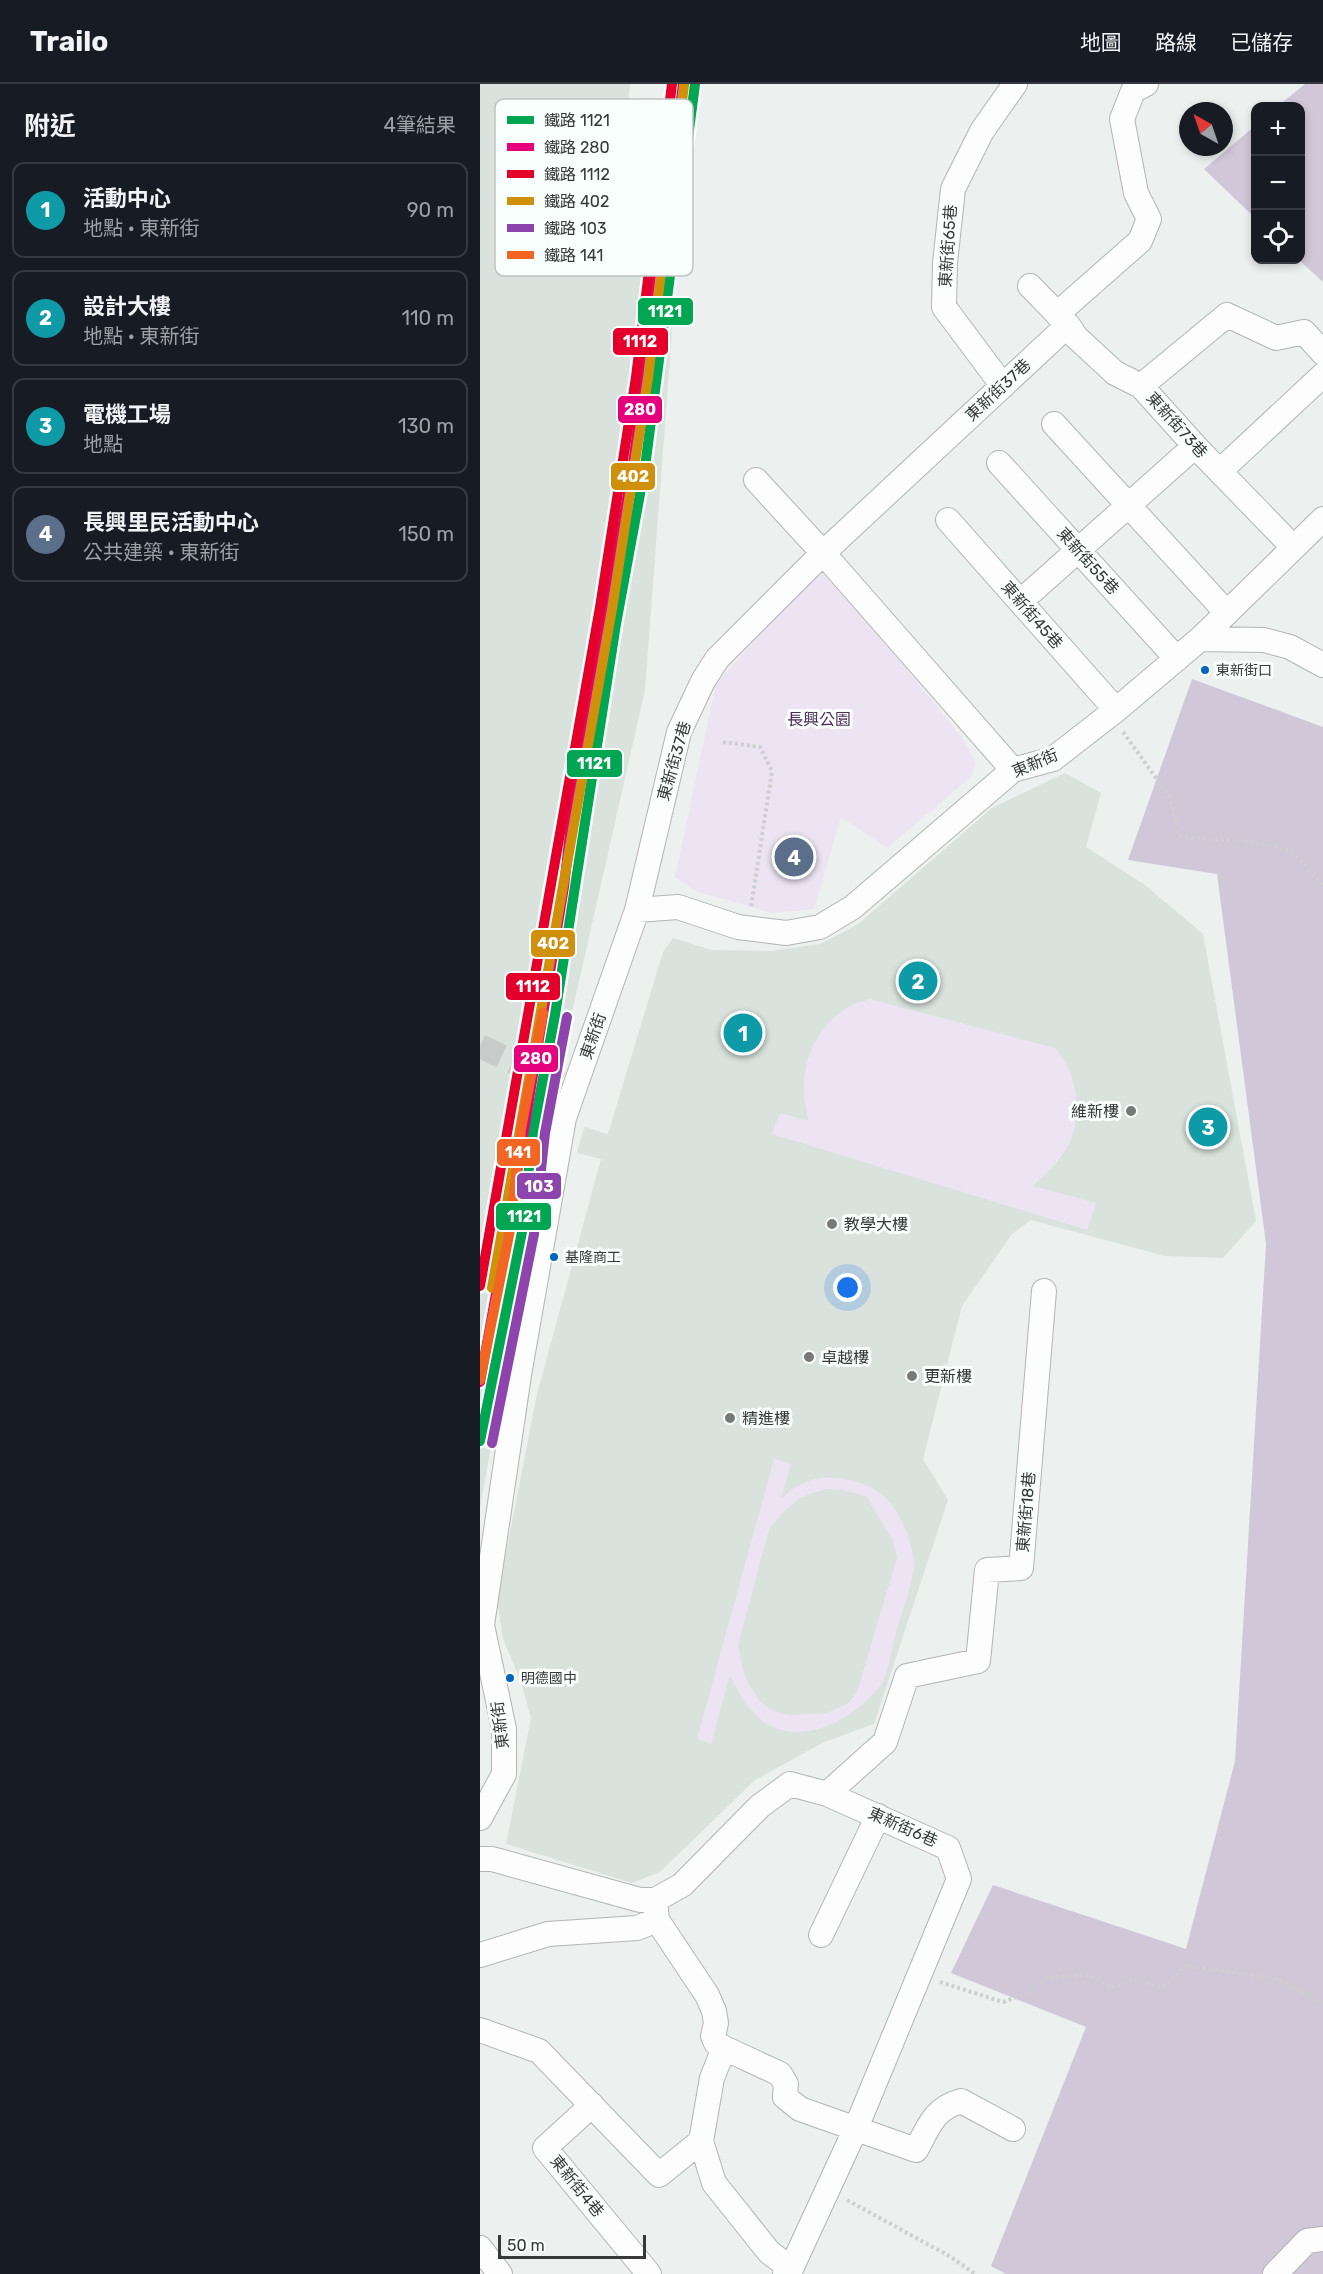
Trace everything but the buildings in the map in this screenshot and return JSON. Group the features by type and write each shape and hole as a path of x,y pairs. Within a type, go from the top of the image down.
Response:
{"street":[{"name":"東新街37巷","path":"637,910 679,732 717,659 823,553 1003,386 1062,320 1140,241 1149,219 1136,193 1122,119 1133,90 1146,84"},
{"name":"東新街65巷","path":"1003,386 945,308 945,263 953,189 1004,89"},
{"name":"東新街73巷","path":"1030,286 1076,337 1115,374 1141,386 1195,446 1293,547"},
{"path":"1141,386 1227,315 1276,338 1304,332 1323,353"},
{"path":"1220,471 1323,375"},
{"path":"1054,424 1227,612"},
{"path":"1021,602 1195,446"},
{"name":"東新街55巷","path":"999,463 1177,659"},
{"path":"756,480 1013,770"},
{"name":"東新街45巷","path":"948,519 1113,712"},
{"name":"東新街","path":"480,1818 504,1774 504,1729 482,1625 519,1375 564,1118 567,1086 637,910 678,908 738,927 786,933 820,927 853,908 1013,770 1053,759 1113,712 1200,639 1323,519"},
{"path":"1200,639 1264,640 1290,647 1322,663"},
{"name":"東新街18巷","path":"827,1794 885,1742 907,1676 978,1661 987,1570 1021,1568 1044,1291"},
{"name":"東新街6巷","path":"480,1955 548,1934 637,1928 760,1806 790,1784 827,1794 948,1848 959,1879 856,2128"},
{"path":"821,1935 878,1816"},
{"path":"480,1859 492,1859 640,1900 656,1910 707,1995 714,2011 716,2023 713,2036 716,2043 780,2074 786,2085 785,2097 800,2109 916,2150 935,2115 961,2101 1013,2129"},
{"path":"480,2030 538,2051 659,2175 701,2141"},
{"path":"724,2048 712,2078 701,2141 714,2183 769,2252 788,2271 856,2128"},
{"name":"東新街4巷","path":"592,2105 545,2148 649,2274"},
{"path":"1275,2274 1307,2241 1323,2239"},
{"path":"480,2248 500,2274"}],"path":[{"path":"1113,712 1169,796 1179,836 1201,841 1254,843 1292,853 1323,886"},
{"path":"723,742 760,747 772,771 751,907"},
{"path":"919,1976 1003,2002 1028,1993 1046,1978 1079,1975 1092,1976 1112,1989 1134,1979 1161,1988 1186,1966 1274,1978 1323,2004"},
{"path":"828,2190 951,2257 975,2274"}],"shaded area":[{"path":"480,84 630,84 628,99 495,99 495,276 676,276 645,690 553,1096 480,1508"},
{"path":"1305,84 1323,84 1323,282 1303,264 1305,102 1283,102"},
{"path":"1251,129 1251,214 1204,169 1219,156 1233,156 1233,145"},
{"path":"1192,679 1323,727 1323,2274 1006,2274 991,2266 1086,2027 951,1973 993,1885 1186,1949 1235,1761 1266,1244 1217,874 1128,860"},
{"name":"基隆商工","path":"1065,773 1101,793 1086,847 1145,885 1203,934 1256,1221 1223,1258 1165,1256 1031,1220 1012,1234 962,1306 923,1459 948,1500 874,1724 824,1742 755,1780 660,1872 632,1883 506,1844 531,1718 521,1682 503,1639 497,1599 537,1394 601,1159 577,1153 584,1127 608,1134 663,952 673,938 712,950 772,951 820,944 857,925 992,808"}],"green space":[{"name":"長興公園","path":"823,564 965,742 976,763 971,777 887,848 841,817 814,909 773,913 695,891 675,877 716,684"},
{"path":"870,999 1055,1048 1070,1072 1074,1086 1076,1115 1074,1129 1062,1155 1033,1186 1096,1203 1087,1230 772,1134 780,1113 809,1121 805,1105 805,1073 815,1043 823,1029 834,1017 850,1006"},
{"path":"774,1459 791,1464 781,1499 798,1486 826,1478 846,1479 876,1491 891,1504 902,1520 914,1564 909,1591 881,1685 860,1707 847,1716 833,1724 803,1732 773,1727 759,1718 742,1697 730,1675 711,1744 697,1739","holes":["826,1489 843,1490 866,1496 893,1540 897,1558 857,1692 849,1703 827,1713 790,1715 774,1712 760,1702 749,1685 738,1646 769,1529 784,1511 801,1497"]}],"tunnel":[{"path":"480,1046 560,1084"}],"railway":[{"path":"587,734 600,607"}],"rail line":[{"name":"1112","path":"670,99 672,84"},
{"name":"280","path":"681,99 683,84"},
{"name":"1121","path":"693,99 695,84"},
{"name":"402","path":"682,99 684,85"},
{"name":"1112","path":"480,1286 600,607 636,377 648,276"},
{"name":"280","path":"480,1382 507,1233 564,887 571,823 633,464 658,276"},
{"name":"402","path":"492,1288 612,609 648,378 661,276"},
{"name":"1121","path":"480,1441 522,1232 533,1131 555,1015 616,624 645,467 670,276"},
{"name":"141","path":"480,1380 510,1230 521,1129 543,1013"},
{"name":"103","path":"492,1443 534,1234 545,1133 567,1017"}],"place":[{"name":"東新街口","path":"1205,670"},
{"name":"長興里民活動中心","path":"794,857"},
{"name":"設計大樓","path":"918,981"},
{"name":"活動中心","path":"743,1033"},
{"name":"維新樓","path":"1131,1111"},
{"name":"電機工場","path":"1208,1127"},
{"name":"教學大樓","path":"832,1224"},
{"name":"基隆商工","path":"554,1257"},
{"name":"卓越樓","path":"809,1357"},
{"name":"更新樓","path":"912,1376"},
{"name":"精進樓","path":"730,1418"},
{"name":"明德國中","path":"510,1678"}]}
